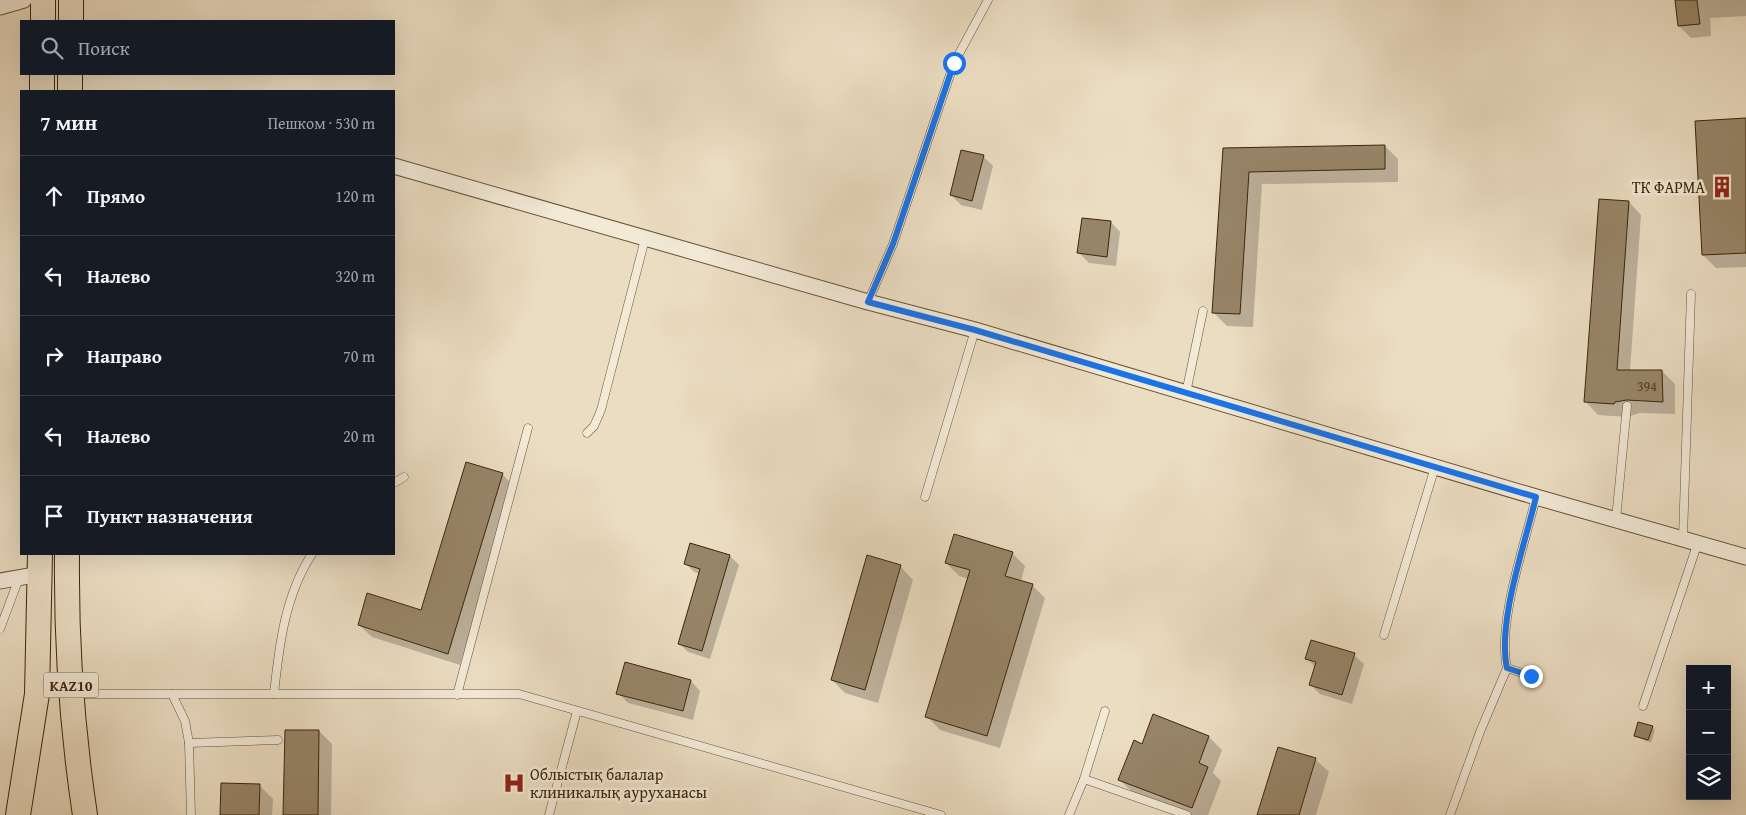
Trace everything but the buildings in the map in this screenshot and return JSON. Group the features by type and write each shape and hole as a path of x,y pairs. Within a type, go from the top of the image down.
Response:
{"main road":[{"path":"43,0 43,20"},
{"path":"71,0 71,20"},
{"path":"42,75 42,90"},
{"path":"70,75 70,90"},
{"name":"KAZ10","path":"67,555 76,755 85,815"},
{"name":"KAZ10","path":"18,815 37,694 33,568"}],"street":[{"path":"0,7 24,0"},
{"path":"395,166 868,302 975,330 1536,497 1683,537 1746,557"},
{"path":"0,581 33,568"}],"lane":[{"path":"868,302 893,244 954,63 988,0"},
{"path":"587,433 594,426 601,410 645,239"},
{"path":"1683,537 1691,294"},
{"path":"1186,392 1203,310"},
{"path":"925,497 975,330"},
{"path":"1616,519 1627,406"},
{"path":"457,695 528,428"},
{"path":"1384,635 1435,467"},
{"path":"395,482 404,477"},
{"path":"1450,815 1480,732 1507,668 1504,653 1510,605 1536,497"},
{"path":"1643,706 1698,542"},
{"path":"274,694 279,641 299,574 311,555"},
{"path":"0,629 33,568"},
{"path":"1507,668 1531,676"},
{"path":"72,694 519,694 941,815"},
{"path":"172,694 185,720 189,742 191,815"},
{"path":"549,815 577,711"},
{"path":"1068,815 1084,780 1105,711"},
{"path":"189,742 278,740"},
{"path":"1084,780 1187,815"}],"place":[{"name":"ТК ФАРМА","path":"1722,187"},
{"name":"Облыстық балалар клиникалық ауруханасы","path":"514,783"}],"route":[{"path":"954,63 930,139 893,244 868,302 975,330 1536,497 1510,605 1504,653 1507,668 1531,676"}]}
